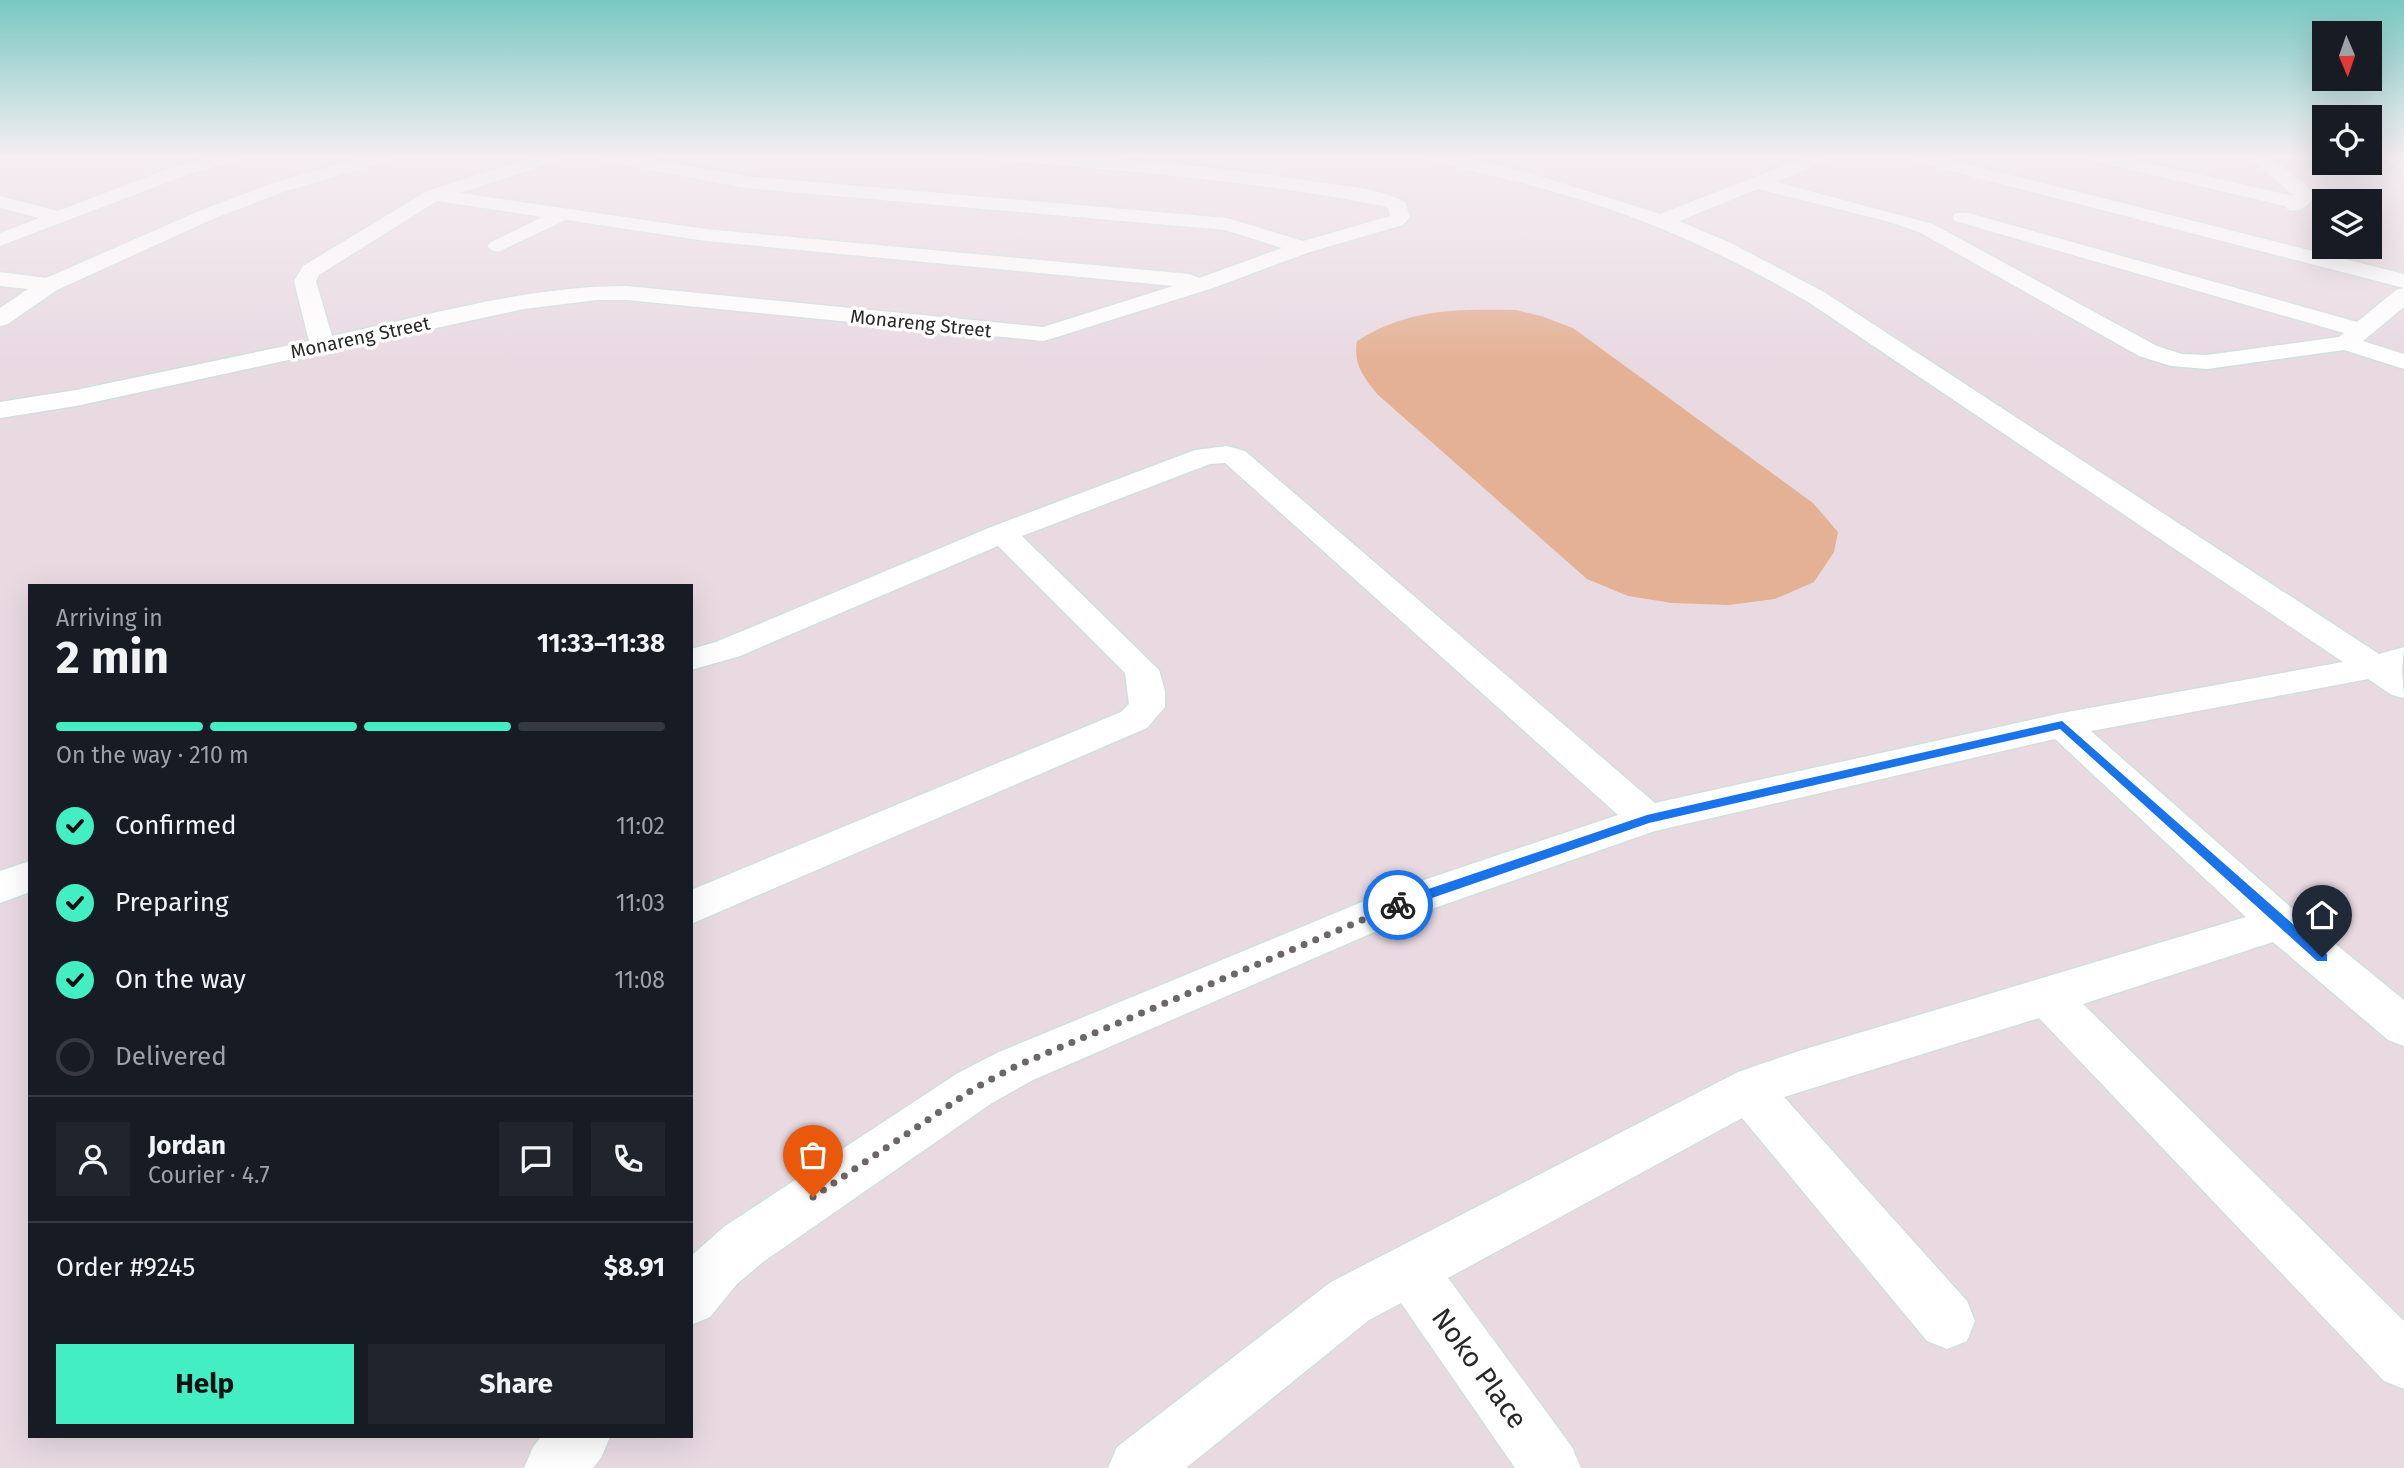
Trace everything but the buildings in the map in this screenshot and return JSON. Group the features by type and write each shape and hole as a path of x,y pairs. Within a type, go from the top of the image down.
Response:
{"street":[{"path":"0,240 44,223"},
{"path":"0,319 49,285 189,223"},
{"path":"323,345 305,281 307,275 391,223"},
{"path":"498,246 546,223"},
{"path":"622,223 706,235 1205,283"},
{"path":"1210,223 1227,224 1303,248"},
{"name":"Monareng Street","path":"0,410 67,400 524,302 614,293 1045,334 1205,283 1303,248 1391,223"},
{"path":"1669,223 1762,264 1816,297 2394,671"},
{"path":"1910,223 1926,228 2148,351 2180,360 2207,362 2242,359 2353,337 2404,295"},
{"path":"1980,223 2353,337 2404,362"},
{"path":"2171,223 2404,281"},
{"path":"2243,241 2275,223"},
{"path":"0,279 49,285"},
{"path":"693,659 728,649 1002,533 1205,456 1227,454 1235,457 1647,820"},
{"path":"693,907 1134,720 1147,707 1147,691 1142,670 1002,533"},
{"path":"693,1296 718,1266 744,1244 975,1088 1016,1066 1394,906 1647,820 2062,725 2394,671"},
{"path":"2062,725 2280,923 2404,1027"},
{"path":"0,887 28,877"},
{"path":"1138,1468 1350,1301 1749,1091 1802,1070 2047,997 2280,923"},
{"path":"2047,997 2404,1361"},
{"path":"1749,1091 1947,1321"},
{"name":"Noko Place","path":"1409,1269 1551,1468"},
{"path":"554,1468 579,1438"}],"shaded area":[{"path":"1516,310 1573,328 1813,503 1838,532 1834,552 1814,582 1775,599 1729,605 1672,603 1628,596 1587,579 1377,394 1358,363 1357,341 1395,322 1414,316 1453,311"}],"way so far":[{"path":"813,1197 975,1088 1016,1066 1398,905"}],"route":[{"path":"1398,905 1647,820 2062,725 2280,923 2322,957"}]}
